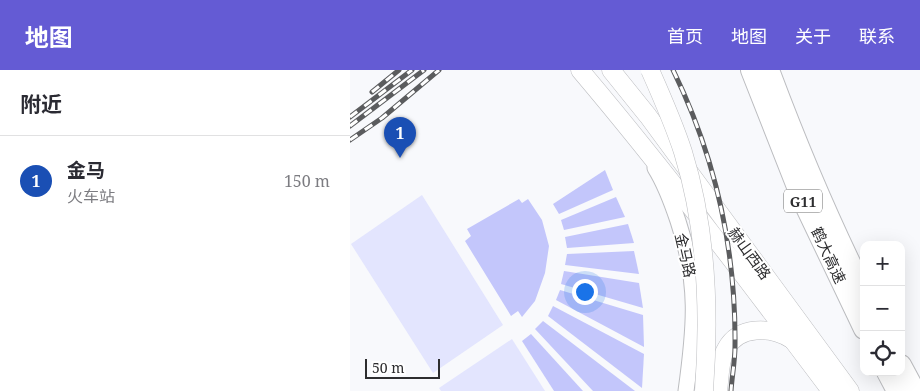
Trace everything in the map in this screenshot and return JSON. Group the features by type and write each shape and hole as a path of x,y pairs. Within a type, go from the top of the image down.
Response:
{"highway":[{"name":"鹤大高速","path":"751,70 801,197 860,321"},
{"name":"鹤大高速","path":"769,70 817,190 862,286"},
{"path":"905,372 915,391"},
{"path":"889,376 897,391"}],"main road":[{"name":"赫山西路","path":"580,70 632,131 831,391"},
{"name":"赫山西路","path":"611,70 648,116 850,391"},
{"path":"650,70 680,144 694,199 703,252 707,303 707,352 704,391"},
{"name":"金马路","path":"632,131 658,172 685,242 690,267 694,315 693,342 686,391"},
{"path":"718,391 725,350 731,341 750,331 762,330 783,334 793,340"}],"shaded area":[{"path":"422,195 503,325 433,373 351,244"},
{"path":"512,339 545,391 441,391 439,388"}],"water":[{"path":"605,170 613,190 559,214 553,204"},
{"path":"616,197 625,217 564,230 561,220"},
{"path":"519,199 522,203 528,199 542,220 549,246 545,273 535,301 522,317 518,311 511,316 465,241 471,236 467,229"},
{"path":"628,224 634,243 567,248 565,237"},
{"path":"634,251 639,274 565,265 567,254"},
{"path":"564,271 639,283 643,308 561,284"},
{"path":"560,290 643,315 644,347 556,300"},
{"path":"553,306 644,354 642,388 548,316"},
{"path":"543,321 635,391 593,391 535,329"},
{"path":"531,334 583,391 554,391 522,341"}],"railway":[{"path":"372,92 399,70"},
{"path":"350,117 412,70"},
{"path":"350,126 424,70"},
{"path":"350,140 382,118 439,70"},
{"path":"673,70 701,136 720,204 727,239 732,274 734,310 735,352 731,391"}],"place":[{"name":"金马","path":"400,158"}]}
